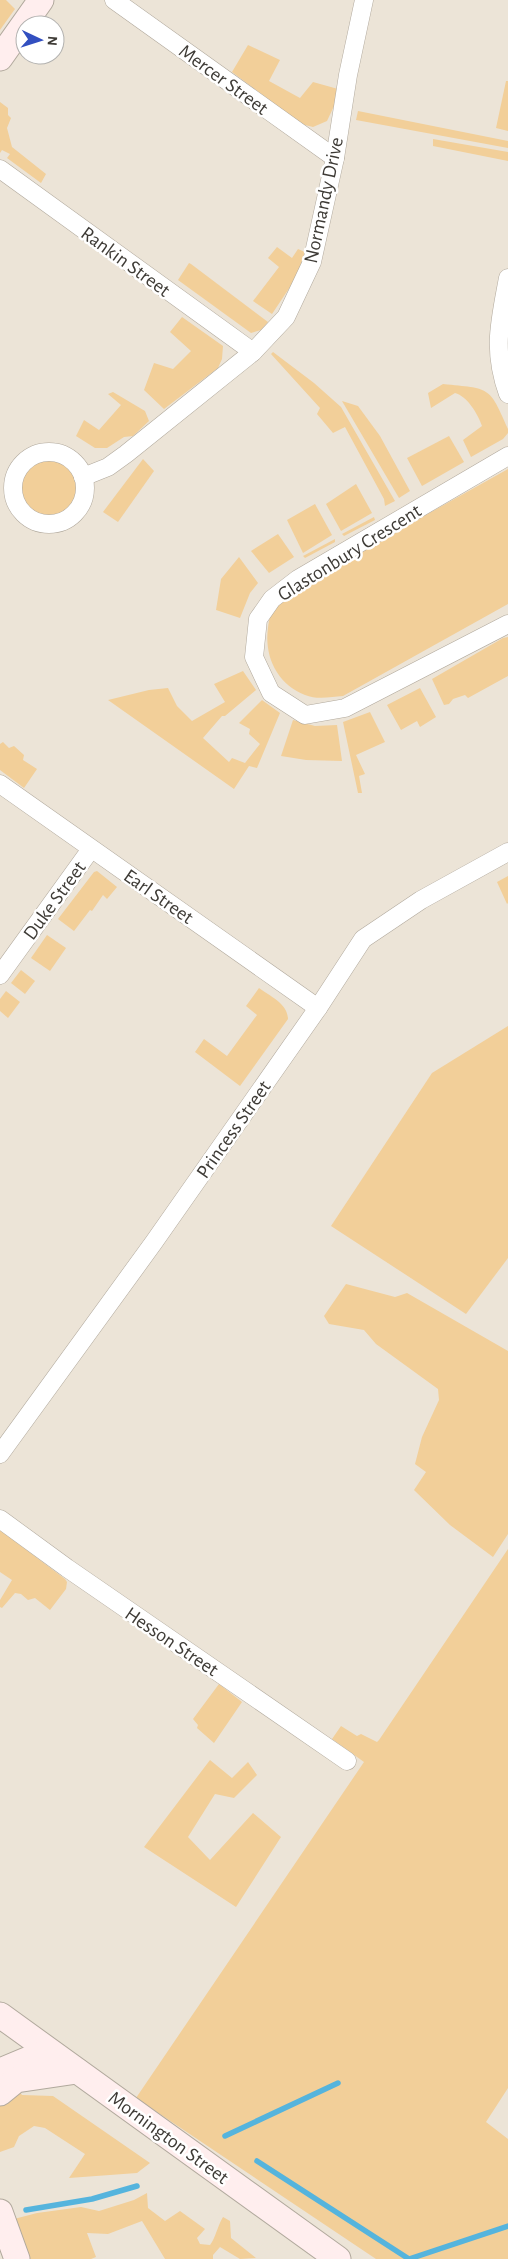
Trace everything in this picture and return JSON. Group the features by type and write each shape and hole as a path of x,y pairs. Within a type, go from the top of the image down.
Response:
{"main road":[{"path":"0,58 42,0"},
{"name":"Mornington Street","path":"0,2015 338,2259"},
{"path":"0,2071 48,2051"},
{"path":"0,2093 16,2080 77,2071"},
{"path":"0,2212 17,2259"}],"street":[{"name":"Mercer Street","path":"114,0 335,158"},
{"name":"Normandy Drive","path":"83,477 108,467 126,454 253,352 286,318 312,262 335,158 348,75 364,0"},
{"name":"Rankin Street","path":"0,169 253,352"},
{"path":"508,278 497,344 503,380 508,394"},
{"path":"45,452 58,453 68,457 77,466 83,477 85,488 83,501 77,512 62,522 50,525 33,521 23,514 14,498 15,477 21,466 30,457 45,452"},
{"name":"Glastonbury Crescent","path":"508,456 298,579 272,599 258,619 254,657 271,693 305,715 346,708 508,624"},
{"name":"Earl Street","path":"0,784 318,1008"},
{"name":"Duke Street","path":"0,975 91,849"},
{"name":"Princess Street","path":"0,1454 154,1242 318,1008 363,939 421,900 508,852"},
{"name":"Hesson Street","path":"0,1519 72,1572 346,1761"}],"shaded area":[{"path":"0,0 6,0 15,9 0,30"},
{"path":"248,45 280,60 269,81 300,98 313,82 338,89 335,104 327,121 313,127 301,124 232,72"},
{"path":"506,81 508,81 508,131 496,128"},
{"path":"0,102 8,108 8,115 11,118 7,128 12,147 46,174 41,183 7,158 10,154 2,150 0,153"},
{"path":"358,111 508,141 508,148 356,120"},
{"path":"433,139 508,152 508,161 433,146"},
{"path":"277,247 292,258 298,249 305,252 296,278 272,314 253,301 279,267 268,258"},
{"path":"189,263 268,322 261,330 251,333 178,280"},
{"path":"182,317 223,346 222,359 218,368 164,409 144,390 154,363 173,369 191,351 170,332"},
{"path":"273,352 314,383 341,407 395,501 385,506 384,499 345,427 333,433 317,414 320,408 271,354"},
{"path":"443,384 470,387 486,392 496,404 508,429 508,433 503,439 471,457 463,440 482,426 475,411 468,402 455,393 431,408 428,393"},
{"path":"113,392 145,411 149,421 133,436 124,437 107,448 95,448 76,436 84,420 99,430 121,405 108,394"},
{"path":"342,401 358,406 380,436 410,491 399,498"},
{"path":"449,436 464,462 422,486 407,458"},
{"path":"43,458 55,458 66,463 74,471 79,482 77,500 66,513 55,518 43,518 32,513 24,505 19,494 19,482 24,471 32,463"},
{"path":"143,459 154,471 118,522 103,512"},
{"path":"508,469 508,604 343,696 310,697 287,684 274,668 268,649 267,638 271,614 283,599 314,577"},
{"path":"356,484 372,513 341,531 326,504"},
{"path":"315,504 332,535 303,553 287,520"},
{"path":"374,517 375,520 344,536 342,534"},
{"path":"278,534 294,557 269,573 251,551"},
{"path":"335,539 335,542 305,558 303,556"},
{"path":"239,557 258,583 250,593 240,618 216,610 221,579"},
{"path":"508,637 508,676 468,698 465,695 453,699 449,704 444,705 432,679 503,638"},
{"path":"243,671 256,690 225,716 222,716 203,738 229,762 232,758 245,763 260,744 249,734 250,729 239,723 262,700 280,713 257,768 249,766 234,789 108,700 149,690 168,688 177,706 192,721 225,702 214,684"},
{"path":"420,688 436,717 420,727 417,721 401,730 387,705"},
{"path":"370,712 385,742 356,755 365,774 359,776 362,793 358,793 343,722"},
{"path":"293,720 315,726 337,725 342,761 306,760 281,756"},
{"path":"3,742 9,748 14,746 24,755 23,760 37,769 24,788 0,770 0,744"},
{"path":"97,871 117,887 107,899 103,895 74,931 58,919 94,872"},
{"path":"508,876 508,903 507,904 497,882"},
{"path":"47,935 66,948 50,971 31,958"},
{"path":"21,970 35,981 25,994 11,983"},
{"path":"259,988 282,1005 288,1019 240,1086 195,1052 204,1039 227,1056 257,1015 246,1006"},
{"path":"6,991 20,1002 8,1018 0,1011 0,999"},
{"path":"508,1026 508,1258 466,1314 331,1226 432,1073"},
{"path":"346,1284 395,1297 407,1293 508,1351 508,1534 493,1557 450,1525 414,1490 426,1472 415,1464 422,1437 439,1400 438,1389 376,1344 364,1330 329,1324 324,1316"},
{"path":"0,1530 67,1582 66,1589 50,1610 35,1598 28,1600 21,1594 15,1593 2,1608 0,1607 0,1600 12,1580 0,1572"},
{"path":"508,1549 508,2088 486,2122 508,2139 508,2259 376,2259 136,2098 364,1762 332,1739 341,1726 357,1736 361,1734 377,1742 379,1740"},
{"path":"219,1684 242,1702 214,1743 197,1728 198,1725 193,1719"},
{"path":"210,1760 232,1778 248,1762 257,1775 234,1798 215,1794 188,1837 210,1860 253,1813 281,1837 236,1907 144,1847"},
{"path":"18,2090 22,2095 53,2096 150,2163 137,2173 69,2178 85,2154 45,2128 34,2126 19,2136 14,2147 0,2152 0,2102"},
{"path":"147,2193 148,2208 165,2221 180,2211 205,2229 197,2238 200,2244 210,2245 223,2217 230,2221 231,2238 256,2258 240,2259 220,2247 213,2255 213,2259 165,2259 142,2221 108,2234 87,2233 96,2257 91,2259 28,2259 14,2219 37,2213 81,2207 99,2211 134,2200"}],"waterway":[{"path":"225,2136 338,2083"},
{"path":"257,2161 409,2259 508,2226"},
{"path":"26,2210 92,2199 137,2186"}]}
